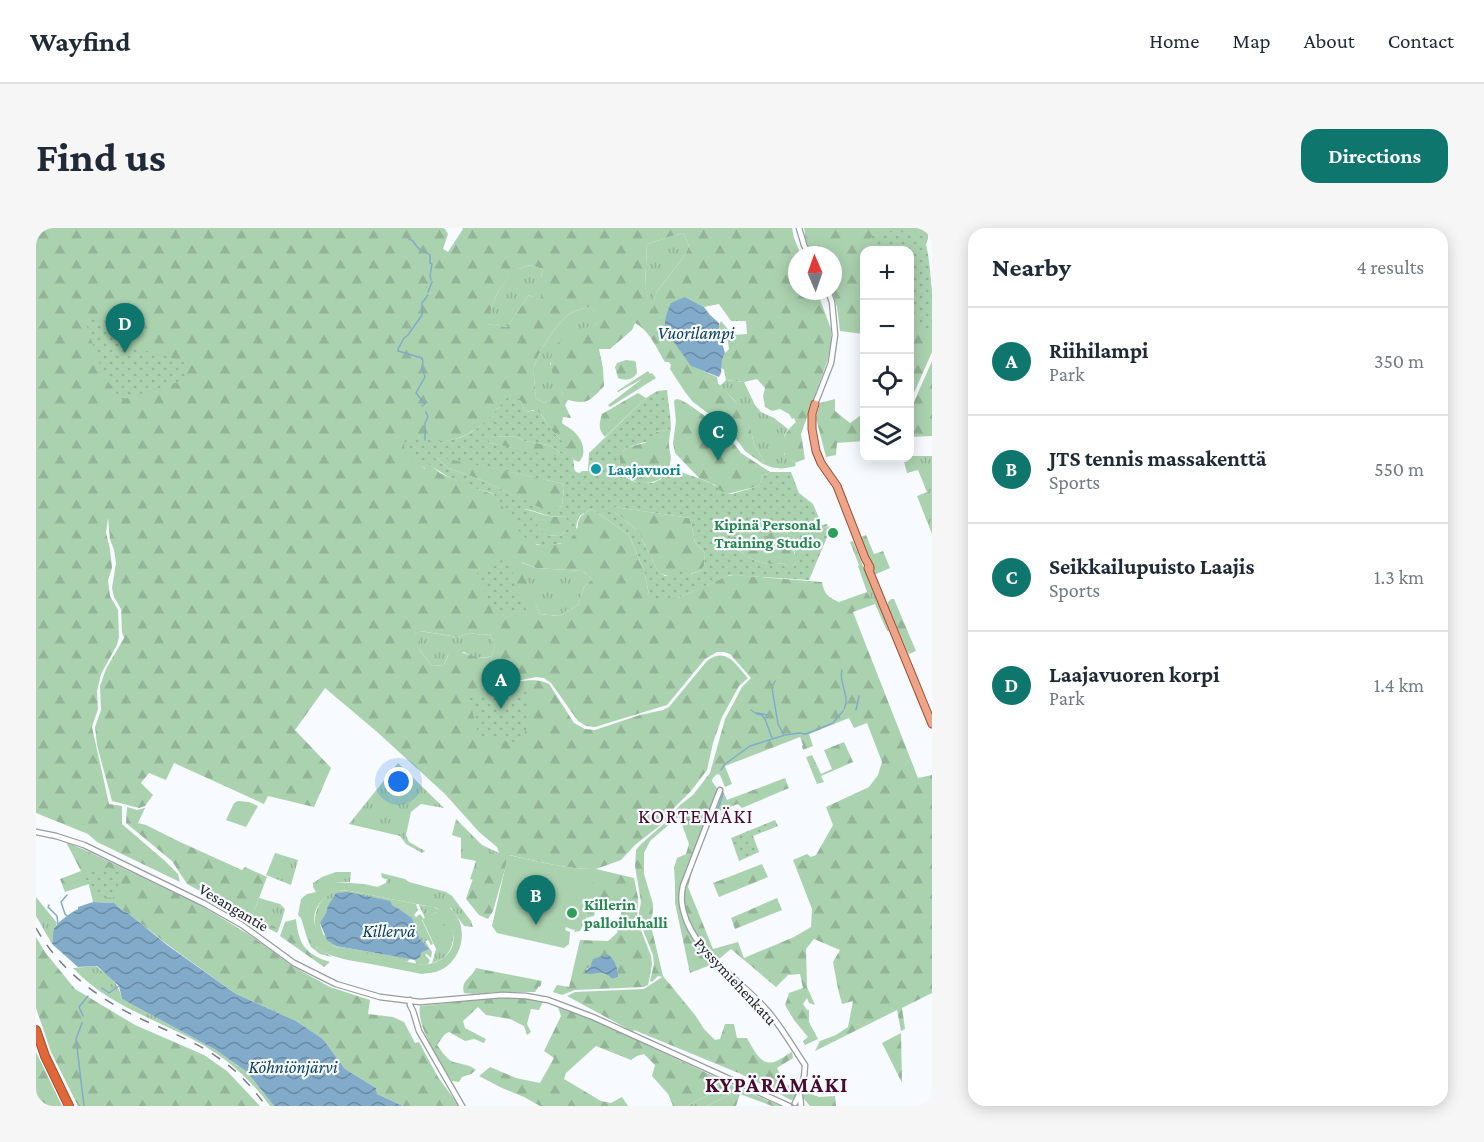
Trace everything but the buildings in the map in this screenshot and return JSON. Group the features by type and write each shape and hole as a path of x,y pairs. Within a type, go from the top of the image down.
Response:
{"highway":[{"path":"36,1030 45,1056 69,1106"}],"main road":[{"path":"815,404 812,414 813,441 821,463 837,486 932,724"}],"street":[{"path":"799,228 804,246"},
{"path":"815,404 831,360 835,327 831,300"},
{"name":"Pyssymiehenkatu","path":"720,790 683,886 682,910 699,944 765,1008 805,1065 800,1094"},
{"name":"Vesangantie","path":"36,832 84,845 206,904 242,925 289,960 325,979 365,993 414,1001 502,995 526,996 558,1002 790,1104 801,1106"},
{"path":"414,1001 411,1007 419,1031 462,1106"},
{"path":"790,1104 800,1094"},
{"path":"800,1094 801,1106"}],"green space":[{"path":"36,228 443,228 448,234 443,249 448,252 462,228 792,228 797,246 788,246 788,300 820,300 831,329 828,359 801,434 805,459 795,463 784,453 783,440 796,422 794,418 792,419 789,414 780,409 772,411 765,407 763,396 765,388 757,379 744,382 726,380 721,367 723,357 729,349 725,338 721,340 720,323 721,321 733,335 747,334 746,321 731,321 719,304 704,307 685,297 666,317 666,324 692,366 717,377 718,383 739,406 751,430 754,445 764,461 763,464 745,451 734,436 738,434 728,419 724,422 730,427 729,429 693,402 670,369 669,362 665,362 649,335 635,323 632,330 610,349 599,349 604,386 589,400 580,402 568,400 565,405 571,418 563,417 562,423 576,434 583,446 583,456 579,462 574,460 541,414 533,410 528,412 521,401 500,406 482,425 465,435 437,442 418,437 419,462 425,469 427,462 440,473 495,495 537,545 560,544 578,527 582,516 592,509 629,535 644,571 649,594 678,598 727,576 735,575 822,582 827,595 839,602 867,592 875,604 853,612 918,778 932,775 932,993 902,1008 905,1029 901,1031 897,1010 815,1051 820,1041 848,1027 853,1001 842,1004 838,989 833,962 840,950 814,939 806,949 807,987 815,1005 809,1003 807,998 803,1004 809,1010 809,1022 818,1039 805,1045 803,1041 808,1037 785,1005 789,993 803,988 800,974 788,975 776,987 731,949 713,964 690,973 675,903 674,868 677,858 686,854 689,844 679,816 650,841 644,853 644,874 653,904 652,930 663,976 715,1040 720,1039 725,1024 734,1024 737,1038 747,1038 761,1059 769,1063 792,1052 793,1058 777,1068 785,1084 819,1097 835,1096 836,1106 810,1106 804,1099 796,1096 791,1100 741,1074 634,1030 632,1038 730,1084 687,1106 673,1106 668,1094 652,1076 655,1065 644,1054 631,1060 596,1046 566,1073 564,1079 601,1101 611,1103 622,1097 628,1106 540,1106 479,1076 490,1067 516,1078 540,1083 554,1058 544,1051 561,1016 557,1004 624,1034 626,1028 567,996 575,992 644,989 662,977 658,976 652,982 650,981 654,964 653,955 639,920 641,902 635,866 636,850 667,821 680,805 693,795 710,773 725,719 742,687 751,678 730,654 717,652 705,659 667,705 595,727 586,726 578,721 551,683 544,678 536,677 517,681 537,680 549,684 574,723 585,729 595,730 669,707 707,661 714,657 725,656 730,659 748,678 739,686 722,717 707,770 691,791 663,823 635,845 621,860 596,869 634,878 638,898 637,920 651,956 652,964 648,985 575,990 562,995 553,992 557,985 569,987 580,940 608,941 617,933 622,909 603,905 600,909 596,908 594,916 586,918 594,869 562,866 509,855 493,911 488,919 479,915 466,899 481,860 487,854 499,853 497,847 479,832 445,794 325,688 295,730 331,768 314,807 268,796 264,804 174,763 166,780 149,773 141,783 153,795 145,806 139,808 112,801 97,745 95,727 101,710 100,686 106,669 124,638 121,609 112,588 116,563 108,518 106,533 112,568 108,580 110,596 118,610 119,637 101,674 97,691 98,709 92,727 109,804 122,806 122,824 178,874 180,882 97,842 88,834 36,813","holes":["682,233 689,246 685,255 655,294 653,310 645,287 647,244","530,265 543,269 541,298 537,299 529,295 507,327 488,324 495,297 513,268 519,269","589,307 601,316 596,325 571,332 557,344 551,357 551,367 563,394 544,403 535,397 534,368 536,362 560,323 571,313","521,562 536,568 583,571 592,579 584,587 578,605 559,616 540,614","420,631 458,637 470,633 490,634 495,646 492,656 487,657 476,657 451,649 444,665 432,666 419,649 420,640 415,634","849,718 854,728 867,723 882,762 878,775 869,787 826,807 833,825 816,855 811,857 807,854 793,860 812,909 811,927 794,937 744,958 738,942 713,949 688,887 700,840 712,809 716,812 738,804 742,808 789,788 785,778 727,800 723,791 718,790 712,781 713,778 717,774 720,775 725,787 732,784 725,766 800,737 803,750 813,746 809,734","608,954 615,964 618,977 612,979 602,973 590,974 586,969 590,967 595,958 598,959"]},
{"path":"804,228 927,228 928,238 925,243 932,290 932,352 914,393 914,246 860,246 860,334 840,331 835,300 842,300 842,246 808,246"},
{"path":"882,231 928,232 926,244 931,275 932,330 919,329 919,319 914,311 914,246 870,246 870,239 875,233"},
{"path":"682,233 689,246 685,255 655,294 653,314 645,287 647,244"},
{"path":"530,265 543,269 541,298 537,299 529,295 507,327 487,324 495,297 512,267 519,269"},
{"path":"589,307 602,316 596,325 550,363 563,394 544,403 535,397 534,368 539,354 554,330 566,317"},
{"path":"84,318 102,318 125,345 183,361 188,379 121,400 103,374"},
{"path":"626,360 635,361 637,373 629,379 618,378 615,367 617,363"},
{"path":"932,361 932,436 914,437 914,402"},
{"path":"648,371 656,378 610,407 608,405 642,379 617,391"},
{"path":"726,380 744,382 761,412 774,418 788,429 784,436 784,454 796,466 780,468 763,464 764,461 754,445 751,430 735,401 720,386"},
{"path":"667,390 671,429 656,432 652,440 628,447 619,454 619,461 627,478 635,482 653,483 661,479 669,468 732,494 759,486 763,475 770,472 791,472 799,493 813,504 822,525 827,524 828,526 824,528 830,526 809,580 730,575 678,598 658,600 652,598 629,535 592,509 580,516 575,534 568,541 540,545 520,532 493,494 463,484 427,463 426,469 410,457 404,445 405,439 416,437 436,441 460,438 478,428 509,396 515,395 528,412 537,410 539,412 569,450 574,469 580,473 588,471 589,453 646,398 657,391","holes":["494,436 518,437 524,441 549,445 563,458 490,443 488,440","434,456 560,483 564,488 562,505 547,511 484,481 448,468","614,507 690,518 695,542 705,553 702,570 692,574 682,566 673,569 670,575 665,576 659,573 638,531 615,512","524,509 548,516 565,516 568,522 566,530 560,536 546,535","772,531 793,535 795,537 792,544 795,563 793,566 787,566 782,563 769,564 751,559 738,550 731,549 731,536 761,541"]},
{"path":"638,393 646,398 605,437 600,426 602,414"},
{"path":"676,399 688,404 722,428 741,453 770,472 763,475 759,486 727,494 718,490 715,485 699,478 675,453 673,443 676,421 674,401"},
{"path":"835,399 835,411 850,423 860,416 860,441 837,443 836,455 826,457 816,418 820,403"},
{"path":"671,429 669,443 671,460 665,475 659,480 648,483 628,478 620,465 619,454 628,447 645,443 656,432"},
{"path":"494,436 518,437 524,441 549,445 563,456 563,459 490,443 487,440"},
{"path":"433,455 563,484 562,505 547,512 484,481 448,468"},
{"path":"914,456 932,456 932,534 917,496 927,492 918,470 907,473 904,462 914,462"},
{"path":"614,507 690,518 695,542 705,553 702,570 680,576 659,573 638,531 613,510"},
{"path":"523,509 548,516 565,516 569,522 566,530 560,536 546,535"},
{"path":"772,531 794,535 793,549 796,560 793,566 760,562 739,550 731,549 731,536 761,541"},
{"path":"866,535 874,554 883,551 890,568 874,575 860,537"},
{"path":"853,541 889,631 867,592 850,542"},
{"path":"510,556 514,583 528,614 493,613 477,573"},
{"path":"520,562 536,568 583,571 592,579 584,587 578,605 559,616 540,614"},
{"path":"891,599 894,599 916,651 909,654 888,606"},
{"path":"419,631 458,637 470,633 490,634 495,646 492,656 474,658 464,652 448,655 444,665 432,666 419,649 415,634"},
{"path":"502,685 529,692 530,719 520,744 479,736 469,699"},
{"path":"844,742 853,762 821,776 824,782 817,784 806,757 812,755 821,774 832,769 824,750"},
{"path":"398,763 444,808 421,804 411,812 406,835 409,842 425,851 422,853 406,844 400,836 349,824"},
{"path":"238,801 258,806 246,827 226,820 234,803"},
{"path":"127,807 137,810 145,808 138,823 242,870 245,867 267,877 253,914 279,929 277,933 187,884 172,861 126,823"},
{"path":"456,819 482,845 499,853 478,866 474,880 470,879 476,861 461,858 461,838 452,835"},
{"path":"775,820 778,826 753,836 759,852 739,861 731,838"},
{"path":"66,842 202,906 248,934 294,967 330,987 370,1000 368,1014 393,1017 404,1022 415,1043 419,1042 438,1077 459,1106 403,1106 377,1094 376,1088 345,1069 323,1039 296,1021 236,994 114,903 93,902 89,884 65,892 60,879 81,871"},
{"path":"275,853 298,860 291,885 266,875"},
{"path":"508,855 562,866 595,869 586,918 580,931 574,932 575,929 566,927 565,930 570,932 569,944 564,948 497,933 492,926"},
{"path":"762,864 768,877 719,897 713,883"},
{"path":"109,867 122,874 113,898 92,896 88,882 83,875"},
{"path":"336,872 351,872 350,882 335,882 307,908 316,947 332,957 320,954 311,947 298,915 301,899 307,894 316,892 313,883"},
{"path":"381,873 446,892 452,896 473,927 464,926 451,908 377,887 386,883 387,879 382,878"},
{"path":"335,882 364,884 442,901 455,913 461,926 461,942 455,957 444,968 422,974 348,960 326,953 310,939 306,929 306,915 312,898","holes":["337,890 437,908 447,919 453,933 452,947 448,954 442,959 423,965 335,947 319,934 315,926 316,910 327,896"]},
{"path":"337,890 416,904 418,910 414,915 416,917 420,914 423,918 433,944 431,945 428,940 425,941 432,952 431,958 425,955 430,960 428,964 416,964 415,960 428,949 420,939 412,918 392,905 335,897 320,924 323,934 336,946 410,959 407,962 353,952 332,946 326,942 316,928 317,908 328,895"},
{"path":"36,897 57,923 52,944 36,916"},
{"path":"259,898 280,904 285,909 279,929 253,914"},
{"path":"777,898 782,910 735,929 731,918"},
{"path":"419,905 438,909 447,917 452,929 451,948 445,957 432,963 437,950 437,912 425,918"},
{"path":"437,912 451,940 450,945 437,951 422,919"},
{"path":"296,919 301,942 309,952 330,962 324,967 280,936 285,922"},
{"path":"36,937 45,952 75,989 135,1025 204,1055 227,1071 260,1106 78,1106 51,1052 36,1008"},
{"path":"96,966 116,984 122,999 216,1050 247,1072 274,1106 270,1106 248,1080 213,1051 102,993 73,968"},
{"path":"476,968 542,981 535,992 464,993 465,982"},
{"path":"501,997 528,998 543,1002 539,1010 531,1009 527,1024 531,1032 527,1035 524,1026 510,1019 486,1015 478,1007 463,1021 465,1028 486,1039 484,1043 474,1039 465,1041 449,1032 437,1045 451,1061 476,1070 462,1077 459,1082 452,1081 425,1034 420,1006"},
{"path":"901,1033 902,1083 882,1043"},
{"path":"36,1052 38,1056 62,1106 36,1106"},
{"path":"730,1084 741,1089 707,1106 687,1106"},
{"path":"741,1089 780,1106 772,1106 740,1094 736,1106 707,1106"}],"water":[{"name":"Vuorilampi","path":"685,297 704,307 719,323 719,333 725,353 719,377 691,366 666,331 665,321 671,303"},
{"name":"Killervä","path":"348,892 390,901 392,905 412,918 420,939 429,949 415,960 336,946 327,940 320,923 336,893"},
{"name":"Köhniönjärvi","path":"93,902 114,903 167,945 236,994 296,1021 323,1039 345,1069 376,1088 377,1094 403,1106 274,1106 247,1072 216,1050 122,999 119,986 97,966 78,967 52,944 54,929 59,923 78,907"},
{"path":"608,954 616,964 618,977 612,979 601,973 585,973 593,959"}],"waterway":[{"path":"409,239 419,249 430,255 431,280"},
{"path":"428,292 432,282"},
{"path":"422,406 425,404 416,393 425,377 422,358 398,351 398,349 422,315 422,303 428,295"},
{"path":"425,440 425,423 428,417 426,412"},
{"path":"842,670 846,699 844,709"},
{"path":"773,685 775,681"},
{"path":"772,688 778,724 784,735"},
{"path":"856,710 859,696"},
{"path":"751,710 762,715 772,738"},
{"path":"721,770 725,764 750,746 785,735 806,734 833,723 843,711"},
{"path":"757,713 768,715"},
{"path":"718,809 723,794"},
{"path":"67,895 61,902 67,916"},
{"path":"49,905 48,907 57,916 58,924"},
{"path":"102,988 109,993 119,986"},
{"path":"83,1016 79,1007 88,996"},
{"path":"82,1023 76,1039 84,1106"}],"railway":[{"path":"36,928 56,957 94,992 123,1010 208,1051 244,1079 266,1106"}],"place":[{"name":"Laajavuoren korpi","path":"125,353"},
{"name":"Seikkailupuisto Laajis","path":"718,461"},
{"name":"Laajavuori","path":"596,469"},
{"name":"Kipinä Personal Training Studio","path":"833,533"},
{"name":"Riihilampi","path":"501,709"},
{"name":"Killerin palloiluhalli","path":"572,913"},
{"name":"JTS tennis massakenttä","path":"536,925"}],"district":[{"name":"KORTEMÄKI","path":"696,816"},
{"name":"KYPÄRÄMÄKI","path":"777,1084"}]}
